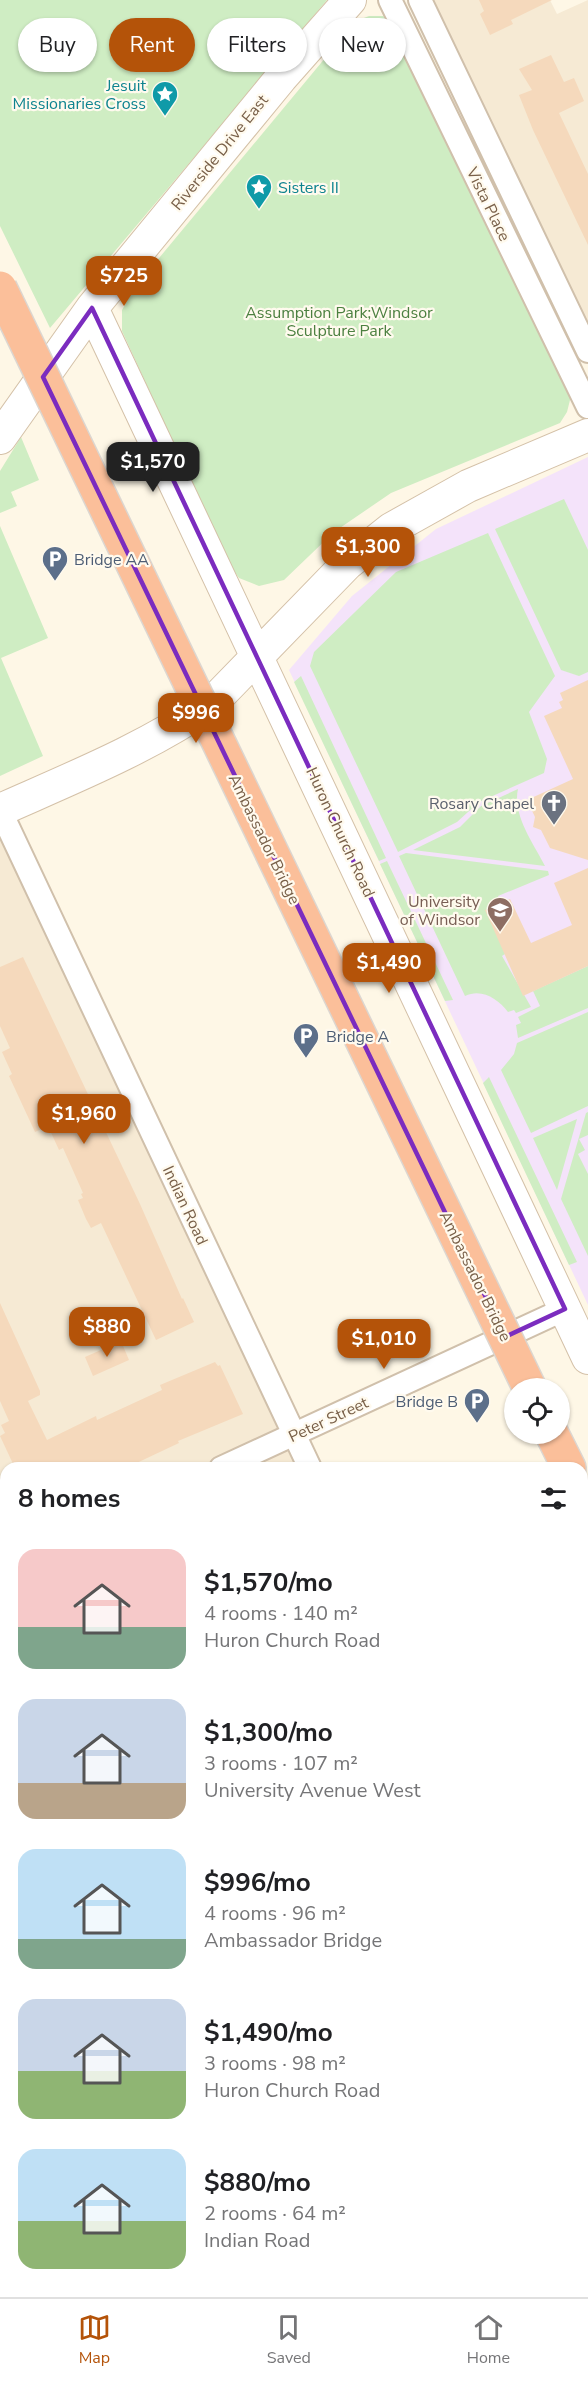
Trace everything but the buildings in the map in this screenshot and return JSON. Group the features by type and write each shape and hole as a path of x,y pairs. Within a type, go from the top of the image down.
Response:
{"highway":[{"name":"Ambassador Bridge","path":"0,288 525,1378"},
{"path":"557,1444 565,1462"}],"street":[{"name":"Riverside Drive East","path":"0,438 92,308 281,78 350,0"},
{"name":"Vista Place","path":"390,0 588,407"},
{"name":"Vista Place","path":"420,0 588,351"},
{"name":"Huron Church Road","path":"92,308 588,1358"},
{"path":"0,810 133,750 186,721 212,703 347,564 391,529 468,486 588,435"},
{"name":"Indian Road","path":"0,810 307,1462"},
{"name":"Peter Street","path":"234,1462 565,1309"}],"highlighted area":[{"path":"92,308 565,1309 505,1337 43,377"}],"shaded area":[{"path":"423,0 550,0 557,14 588,0 588,344"},
{"name":"University of Windsor","path":"588,457 588,1305 289,670 352,596 436,529"},
{"path":"19,822 320,1462 0,1462 0,830"}],"green space":[{"path":"0,0 327,0 307,24 307,18 207,18 207,72 266,72 50,328 0,226"},
{"name":"Assumption Park;Windsor Sculpture Park","path":"383,16 386,18 364,18"},
{"name":"Assumption Park;Windsor Sculpture Park","path":"406,48 571,396 567,412 560,423 391,493 334,532 284,580 259,586 239,578 228,563 122,331 122,310 135,287 319,65 319,72 406,72"},
{"path":"21,437 39,480 11,492 17,506 0,513 0,471"},
{"path":"564,499 588,550 588,672 579,676 561,670 495,529"},
{"path":"0,526 48,638 1,658 43,756 0,776"},
{"path":"488,533 555,676 529,712 547,759 544,773 479,802 457,822 398,852 310,666 314,652 396,572"},
{"path":"301,676 386,858 379,861 294,682"},
{"path":"518,789 518,809 521,819 545,866 413,850 460,827 481,806"},
{"path":"406,853 548,871 549,875 498,896 501,903 505,954 502,956 531,1007 516,1013 514,1010 508,1012 489,996 477,993 465,996 399,856"},
{"path":"387,861 453,1000 445,1001 380,864"},
{"path":"588,966 588,1008 518,1038 516,1025 521,1023 518,1017 540,1006 533,991"},
{"path":"588,1012 588,1106 531,1133 501,1070 514,1054 517,1043"},
{"path":"489,1077 577,1262 569,1265 483,1083"},
{"path":"588,1112 588,1135 579,1139 585,1150 578,1154 588,1174 588,1256 561,1199 586,1113"},
{"path":"577,1119 557,1190 533,1138"}],"place":[{"name":"Jesuit Missionaries Cross","path":"165,117"},
{"name":"Sisters II","path":"259,210"},
{"name":"Bridge AA","path":"55,582"},
{"name":"Rosary Chapel","path":"554,826"},
{"name":"University of Windsor","path":"500,933"},
{"name":"Bridge A","path":"306,1059"},
{"name":"Bridge B","path":"477,1424"}]}
